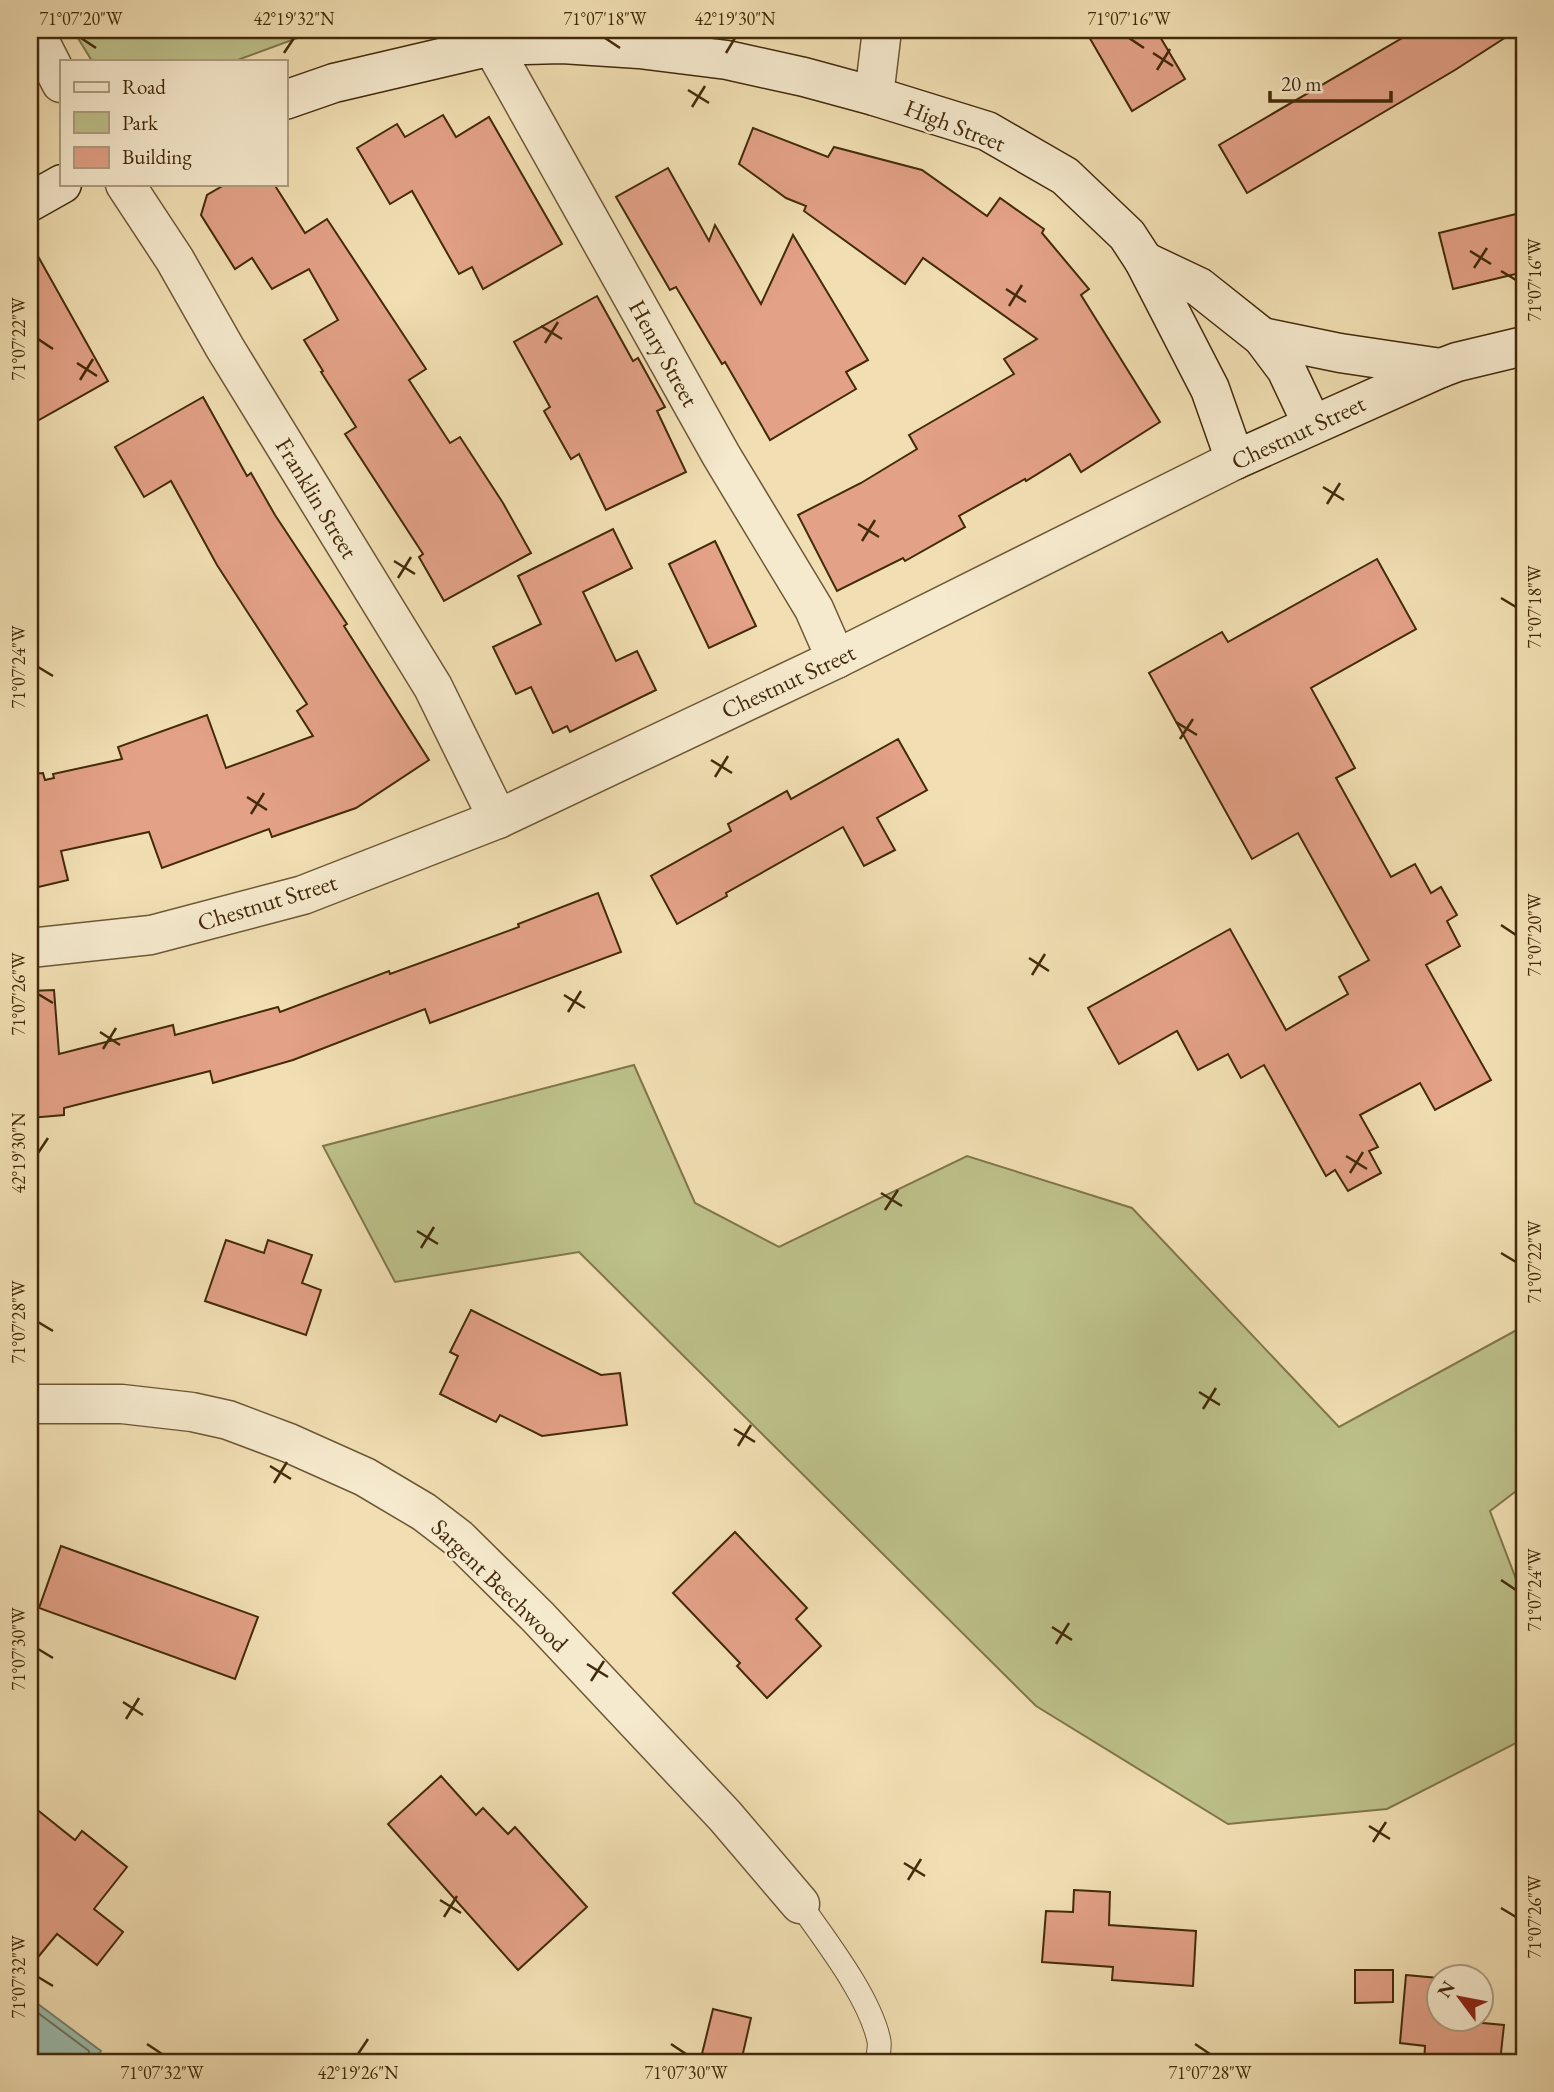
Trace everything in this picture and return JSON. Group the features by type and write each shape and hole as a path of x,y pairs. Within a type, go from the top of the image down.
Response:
{"street":[{"path":"34,30 60,81"},
{"name":"High Street","path":"881,30 874,96 987,131 1065,176 1127,235 1144,261 1210,389 1235,460"},
{"path":"287,99 334,83 492,46 562,44 639,49 714,59 804,77 874,96"},
{"name":"Henry Street","path":"492,46 721,455 814,609 836,659"},
{"path":"30,202 60,185"},
{"name":"Franklin Street","path":"126,186 175,260 225,348 433,687 498,819"},
{"path":"1144,261 1199,287 1262,337 1286,369 1312,424"},
{"path":"1262,337 1340,353 1441,368"},
{"name":"Chestnut Street","path":"30,948 151,935 303,895 498,819 836,659 1312,424 1457,362 1524,346"},
{"name":"Sargent Beechwood","path":"30,1404 122,1404 192,1412 228,1420 289,1443 365,1477 424,1512 458,1538 538,1617 682,1769 800,1904"}],"lane":[{"path":"800,1904 842,1964 865,2004 880,2042 877,2062"}],"green space":[{"path":"73,30 319,30 238,60 91,60"},
{"path":"634,1065 695,1203 779,1247 967,1156 1132,1208 1339,1427 1524,1326 1524,1485 1490,1511 1524,1600 1524,1739 1387,1809 1228,1824 1036,1706 579,1252 395,1282 323,1146"}],"water":[{"path":"30,1998 101,2051 93,2062 30,2060"}],"building":[{"path":"1085,30 1156,30 1185,79 1132,111"},
{"path":"1416,30 1517,30 1455,70 1247,193 1219,145"},
{"path":"443,115 456,137 489,117 562,244 483,289 472,267 459,274 412,191 390,204 357,148 397,124 405,137"},
{"path":"753,128 828,157 834,147 922,170 987,216 1000,198 1044,229 1042,233 1089,289 1081,295 1160,422 1081,472 1070,454 1026,481 1025,479 959,516 965,527 905,561 903,558 837,591 798,515 861,483 917,449 909,435 1014,374 1004,359 1037,339 923,258 905,284 804,211 806,206 786,198 739,164"},
{"path":"668,168 709,241 715,225 761,304 793,235 868,360 846,372 856,389 770,440 725,362 722,364 676,287 670,290 616,197"},
{"path":"223,186 275,186 305,233 327,219 426,369 409,380 450,443 460,437 503,503 531,553 444,601 419,557 423,554 345,434 356,427 304,340 338,320 309,269 272,289 252,258 235,269 201,215 207,195"},
{"path":"1524,212 1524,272 1453,289 1439,233"},
{"path":"30,242 108,381 30,425"},
{"path":"597,296 633,361 638,358 665,407 657,411 686,472 606,510 579,454 571,459 544,411 550,407 514,342"},
{"path":"203,397 247,476 251,473 429,760 356,808 272,837 269,829 162,868 149,832 61,851 68,880 30,889 30,774 43,773 45,780 54,778 53,774 122,759 118,747 207,715 226,768 313,736 297,711 307,704 217,565 171,481 144,497 115,447"},
{"path":"613,529 632,568 583,592 616,661 637,651 656,690 570,732 567,726 553,733 531,687 516,694 493,647 541,624 518,576"},
{"path":"715,541 756,626 709,648 669,564"},
{"path":"1377,559 1416,629 1311,688 1355,768 1336,778 1391,877 1415,864 1431,893 1441,887 1457,915 1447,921 1460,946 1426,965 1491,1080 1435,1110 1420,1083 1360,1115 1378,1147 1369,1151 1381,1173 1348,1191 1335,1170 1326,1176 1264,1065 1241,1078 1228,1054 1198,1070 1177,1031 1119,1064 1088,1008 1230,929 1286,1030 1348,994 1339,977 1369,960 1298,833 1252,859 1149,673 1222,632 1228,642"},
{"path":"898,739 927,790 877,818 895,850 864,866 843,827 677,924 651,876 731,831 728,824 787,791 791,799"},
{"path":"598,893 621,952 430,1023 425,1009 293,1060 213,1083 210,1071 64,1108 64,1115 30,1118 30,991 54,990 59,1054 173,1025 175,1035 278,1007 280,1012 389,971 390,974 519,927 518,924"},
{"path":"226,1240 264,1253 268,1240 312,1255 302,1283 321,1290 306,1335 205,1301"},
{"path":"471,1310 601,1375 620,1373 627,1425 542,1436 500,1415 496,1422 440,1394 458,1356 450,1352"},
{"path":"735,1532 807,1608 796,1619 821,1646 767,1698 737,1666 740,1663 673,1593"},
{"path":"61,1546 258,1617 235,1679 39,1608"},
{"path":"441,1776 476,1815 483,1808 508,1834 515,1827 587,1907 518,1970 388,1824"},
{"path":"30,1804 75,1840 82,1831 127,1867 94,1909 123,1932 97,1965 57,1934 30,1967"},
{"path":"1074,1890 1110,1892 1109,1925 1196,1931 1193,1986 1112,1980 1113,1967 1042,1962 1046,1911 1073,1912"},
{"path":"1355,1970 1393,1970 1393,2002 1355,2003"},
{"path":"1406,1975 1424,1977 1424,2032 1494,2032 1494,2024 1504,2025 1500,2062 1424,2062 1425,2046 1400,2043"},
{"path":"713,2009 751,2018 741,2062 700,2062"}]}
